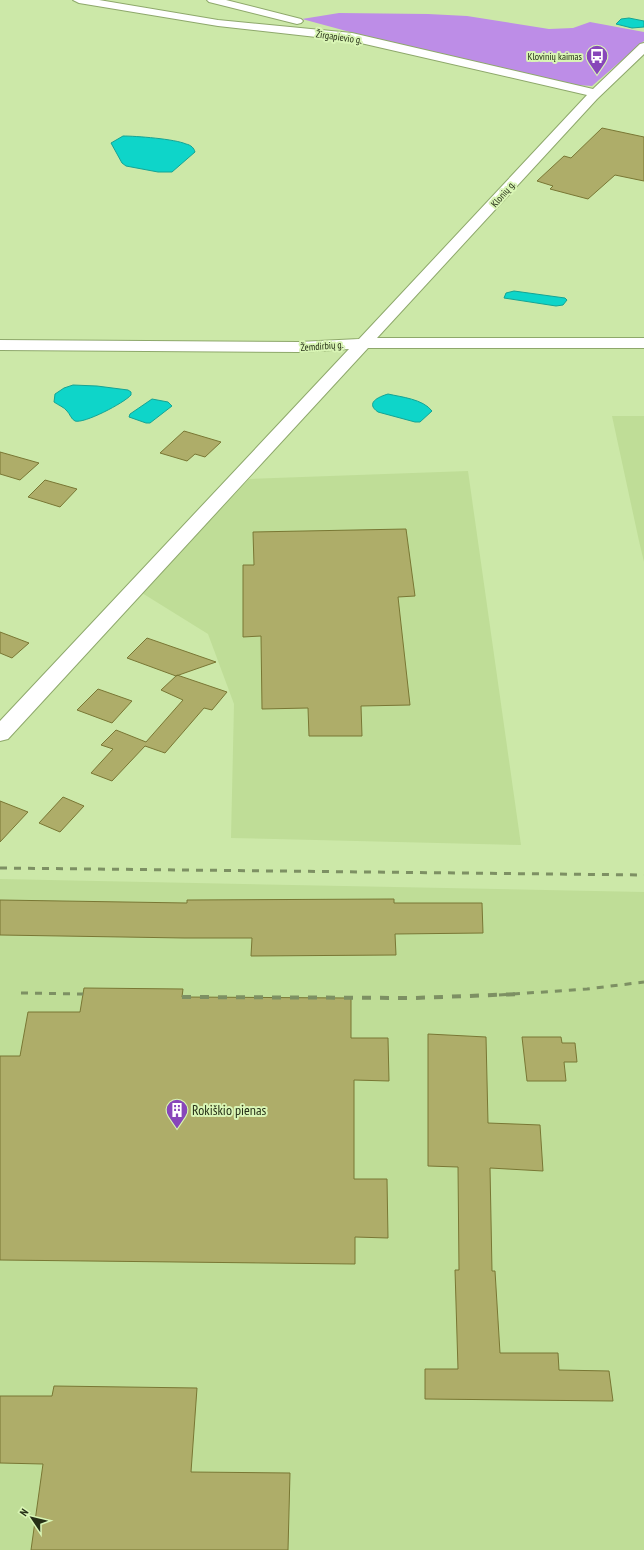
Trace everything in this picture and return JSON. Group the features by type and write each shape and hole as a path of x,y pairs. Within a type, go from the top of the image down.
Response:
{"street":[{"name":"Žirgapievio g.","path":"79,0 203,21 352,37 596,93"},
{"path":"213,0 275,15 352,37"},
{"path":"258,28 275,15"},
{"name":"Klonių g.","path":"0,734 596,93 644,48"},
{"name":"Žemdirbių g.","path":"0,345 299,347 364,343 644,343"}],"shaded area":[{"path":"339,13 467,16 549,29 573,28 590,22 644,32 644,41 592,86 576,85 387,42 302,19"},
{"path":"612,416 644,416 644,562 639,541"},
{"path":"468,471 521,845 231,838 234,704 208,634 142,593 249,479"},
{"path":"0,879 644,892 644,1550 0,1550"}],"water":[{"path":"629,18 644,21 644,27 632,28 616,24 621,19"},
{"path":"123,136 155,138 181,142 191,146 195,152 172,172 158,172 126,166 122,163 111,143"},
{"path":"514,291 565,298 567,300 563,305 556,306 504,298 506,293"},
{"path":"73,385 128,390 131,392 131,395 121,403 104,412 87,419 75,421 63,407 54,402 55,394 64,388"},
{"path":"388,394 418,401 432,411 420,422 378,412 374,409 374,401"},
{"path":"152,399 168,402 172,406 150,423 129,417 130,414"}],"building":[{"path":"602,128 644,137 644,181 615,175 588,199 550,189 553,186 537,181 564,156 571,158"},
{"path":"184,431 221,442 205,457 195,454 187,461 160,453"},
{"path":"0,452 39,463 20,480 0,474"},
{"path":"45,480 77,489 60,507 28,497"},
{"path":"406,529 415,596 398,597 410,705 361,706 362,736 309,736 308,708 262,709 261,636 243,637 243,565 254,565 253,532"},
{"path":"0,632 29,643 12,658 0,653"},
{"path":"147,638 216,662 176,676 127,658"},
{"path":"177,675 227,692 212,710 204,708 165,753 145,746 112,781 91,773 113,749 101,745 116,730 146,742 183,700 161,690"},
{"path":"98,689 132,701 112,723 77,710"},
{"path":"63,797 84,806 60,832 39,823"},
{"path":"0,801 28,812 0,842"},
{"path":"394,899 394,903 482,903 483,933 395,934 396,955 251,956 252,938 0,935 0,900 187,903 187,900"},
{"name":"Rokiškio pienas","path":"84,988 183,989 182,997 351,998 351,1038 388,1038 389,1081 354,1080 354,1179 387,1179 388,1238 355,1237 355,1264 0,1260 0,1056 20,1056 28,1012 80,1012"},
{"path":"428,1034 486,1037 488,1123 540,1125 543,1171 490,1168 492,1271 495,1271 500,1353 558,1353 559,1370 609,1371 613,1401 425,1399 425,1369 458,1369 455,1270 459,1270 458,1167 428,1166"},
{"path":"522,1037 561,1037 562,1043 575,1043 577,1062 564,1062 566,1081 527,1081"},
{"path":"54,1386 197,1388 191,1472 290,1473 288,1550 31,1550 43,1464 0,1463 0,1396 52,1396"}],"railway":[{"path":"0,868 644,875"},
{"path":"506,995 587,989 644,982"},
{"path":"21,993 83,994"},
{"path":"506,995 520,994"},
{"path":"499,995 506,995"},
{"path":"182,997 414,998 506,995"}],"place":[{"name":"Klovinių kaimas","path":"597,76"},
{"name":"Rokiškio pienas","path":"177,1130"}]}
